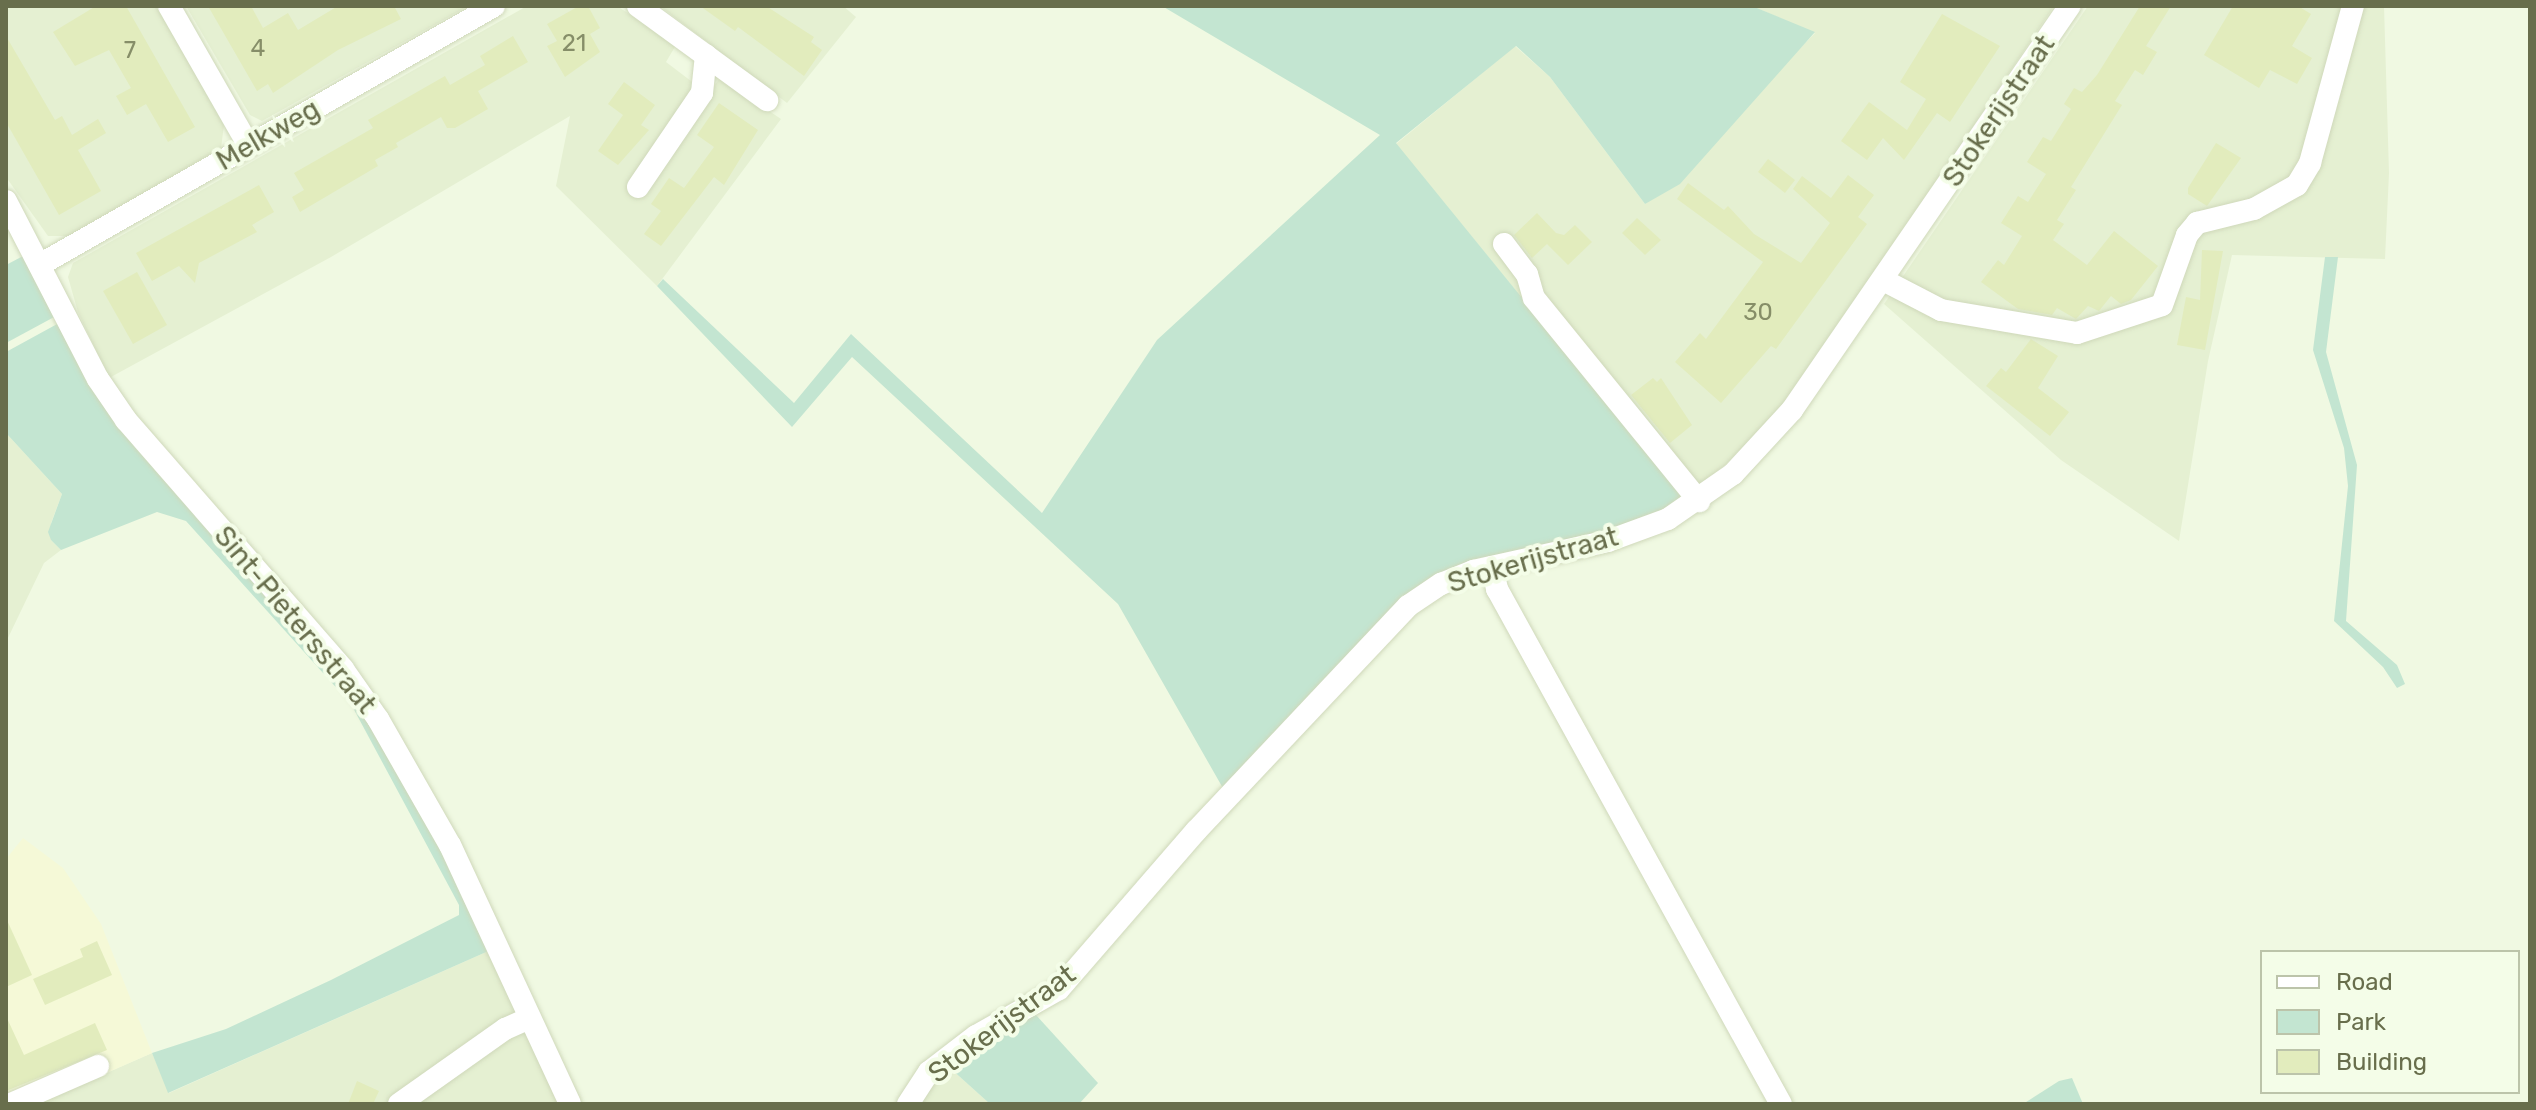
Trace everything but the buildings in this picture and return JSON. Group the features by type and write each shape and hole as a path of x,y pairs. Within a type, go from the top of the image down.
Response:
{"street":[{"path":"169,6 249,146"},
{"name":"Melkweg","path":"43,263 494,6"},
{"path":"638,6 767,100"},
{"name":"Stokerijstraat","path":"908,1104 929,1072 976,1036 1059,989 1196,831 1408,606 1441,584 1492,567 1608,541 1668,519 1699,501 1733,474 1792,410 1885,281 2070,6"},
{"path":"1885,281 1941,310 2077,333 2162,305 2187,235 2197,223 2254,209 2297,185 2310,163 2353,6"},
{"path":"638,187 702,93 706,55"},
{"name":"Sint-Pietersstraat","path":"6,201 43,263 98,379 126,420 343,669 378,719 450,845 570,1104"},
{"path":"1504,244 1527,274 1534,298 1699,501"},
{"path":"1492,567 1497,589 1781,1104"},
{"path":"399,1104 505,1029 530,1018"},
{"path":"11,1104 98,1066"}],"shaded area":[{"path":"6,6 157,6 224,125 221,148 71,236 48,236 6,177"},
{"path":"186,6 468,6 262,121 250,115"},
{"path":"527,6 617,6 676,45 666,62 708,94 720,78 781,119 657,286 556,186 570,116 331,257 109,378 78,312 68,277 73,263"},
{"path":"660,6 843,6 856,17 787,103"},
{"path":"1752,6 2054,6 1789,401 1725,465 1684,497 1396,144 1515,46 1550,77 1645,204 1815,33"},
{"path":"2088,6 2384,6 2389,173 2385,259 2232,255 2208,361 2179,541 2061,460 1884,304"},
{"path":"6,433 62,494 51,523 51,540 61,550 44,563 6,642"},
{"path":"23,838 63,868 101,924 152,1053 36,1104 6,1104 6,859"},
{"path":"493,949 560,1104 36,1104 152,1053 169,1093"},
{"path":"950,1068 990,1104 916,1104"}],"green space":[{"path":"1162,6 1752,6 1815,32 1680,184 1645,204 1550,77 1516,46 1396,143 1684,497 1665,512 1627,528 1462,565 1224,790 1118,604 852,357 792,427 657,286 663,279 794,403 851,334 1042,513 1157,340 1380,135"},
{"path":"25,255 56,316 6,343 6,265"},
{"path":"2325,257 2338,257 2326,352 2357,465 2346,621 2397,665 2405,684 2397,688 2383,667 2334,621 2348,486 2344,448 2313,350"},
{"path":"59,323 331,661 387,741 493,949 168,1093 152,1053 226,1029 331,980 459,915 459,905 351,704 186,521 157,512 61,550 51,540 48,532 62,494 6,433 6,352"},
{"path":"1036,1015 1098,1083 1079,1104 990,1104 950,1068 1001,1030"},
{"path":"2072,1078 2083,1104 2023,1104 2059,1081"}]}
